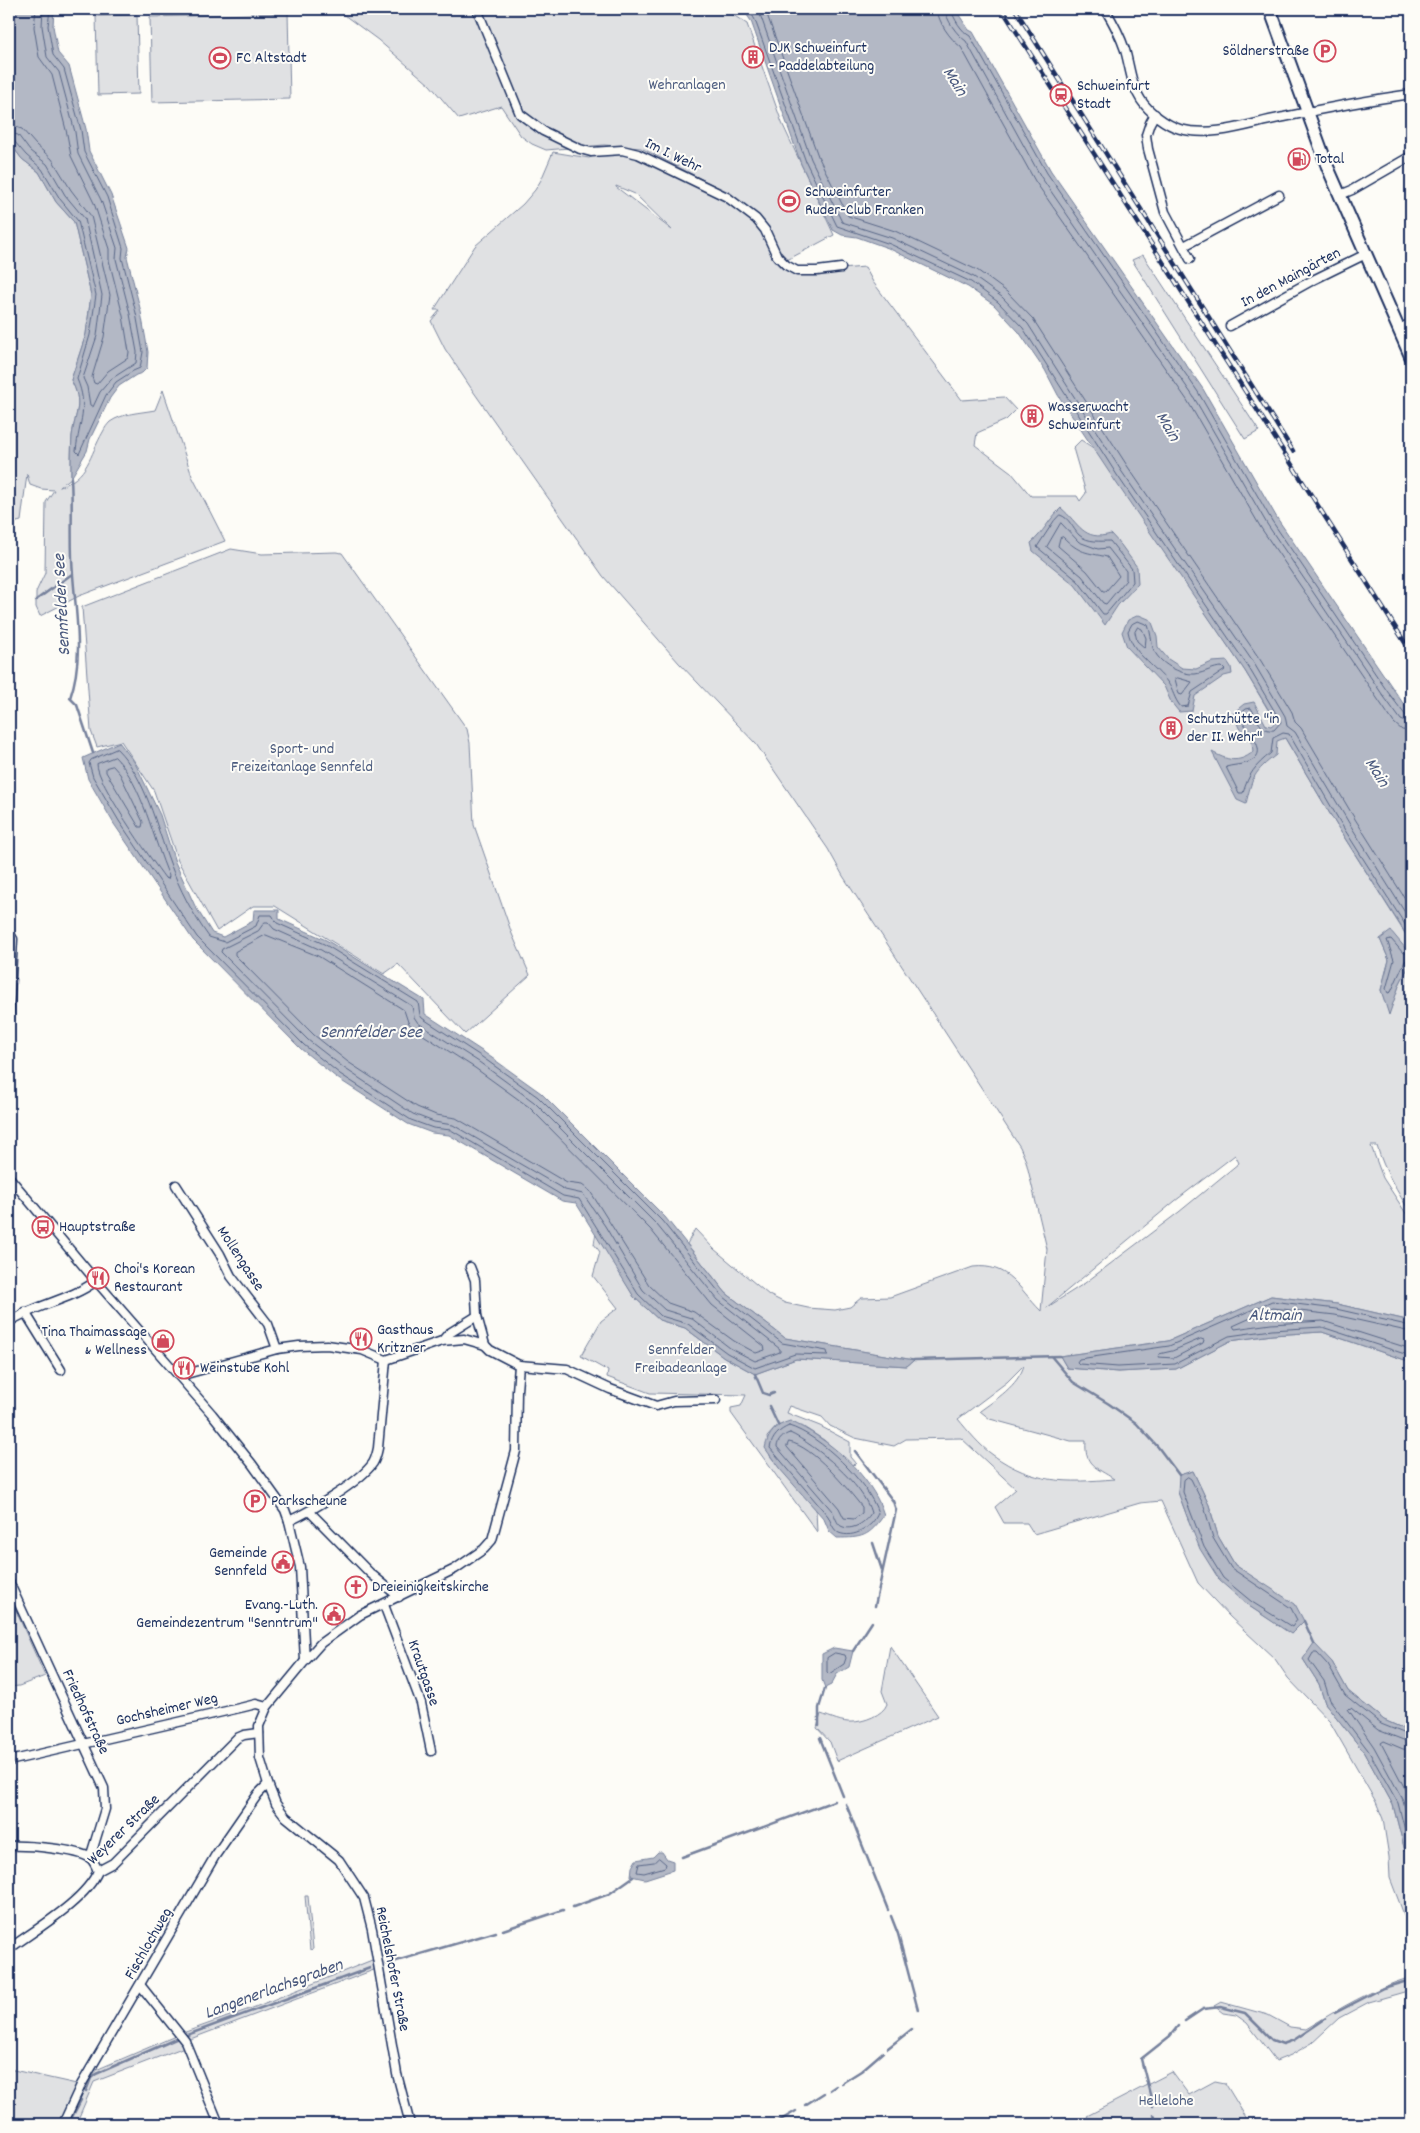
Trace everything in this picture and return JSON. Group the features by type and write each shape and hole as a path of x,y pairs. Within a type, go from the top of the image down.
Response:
{"main road":[{"path":"1270,9 1340,195 1411,357"}],"street":[{"name":"Im I. Wehr","path":"477,9 520,114 531,124 586,152 622,150 638,154 727,197 756,219 765,230 777,256 786,265 797,271 841,268"},
{"path":"1105,9 1124,49 1136,91 1142,101 1155,114 1179,129 1210,132 1411,94"},
{"path":"1155,114 1146,135 1148,149 1165,212 1190,259"},
{"path":"1340,195 1411,156"},
{"path":"1184,246 1280,195"},
{"name":"In den Maingärten","path":"1230,326 1313,280 1366,254"},
{"path":"1399,329 1411,323"},
{"path":"9,933 14,939 9,1014"},
{"path":"9,1177 96,1281 212,1414 252,1464 284,1510 289,1521 300,1567 305,1660"},
{"name":"Mollengasse","path":"176,1184 232,1276 268,1324 278,1349"},
{"path":"470,1267 477,1290 477,1316 484,1345"},
{"path":"9,1322 25,1312 74,1294 96,1281"},
{"path":"25,1312 61,1370"},
{"path":"442,1341 448,1334 477,1316"},
{"path":"179,1376 278,1349 299,1346 327,1345 362,1350 386,1360 442,1341 464,1340 484,1345 519,1365 567,1369 610,1389 656,1406 674,1401 716,1400"},
{"path":"289,1521 310,1512 362,1474 376,1457 386,1360"},
{"path":"267,1708 305,1660 322,1643 360,1615 455,1569 484,1549 492,1540 516,1451 516,1391 519,1365"},
{"path":"310,1512 370,1573 399,1597"},
{"name":"Friedhofstraße","path":"9,1582 104,1788 105,1809 99,1823 90,1858"},
{"name":"Krautgasse","path":"384,1604 421,1703 431,1751"},
{"name":"Gochsheimer Weg","path":"9,1761 256,1704 267,1708"},
{"name":"Reichelshofer Straße","path":"267,1708 262,1716 259,1733 260,1758 276,1804 286,1816 339,1860 364,1898 372,1928 397,2074 410,2124"},
{"name":"Weyerer Straße","path":"9,1949 78,1898 94,1882 98,1870 114,1863 237,1738 244,1734 259,1733"},
{"name":"Fischlochweg","path":"64,2124 81,2085 141,1986 215,1856 258,1794 268,1784"},
{"path":"9,1846 41,1847 83,1854 90,1858 98,1870"},
{"path":"141,1986 185,2041 219,2124"}],"green space":[{"name":"Wehranlagen","path":"336,9 724,9 747,24 782,123 834,235 787,260 775,244 766,225 723,190 641,148 604,145 546,150 532,144 521,136 501,106 459,119 430,85 378,40"},
{"name":"FC Altstadt","path":"288,13 290,99 152,102 150,17"},
{"path":"137,15 139,94 98,95 96,16"},
{"path":"9,142 22,159 39,172 56,202 74,222 91,295 86,334 71,380 77,396 78,408 72,436 71,478 59,487 77,478 82,472 110,422 126,415 155,410 163,390 192,476 225,541 79,596 40,616 36,607 36,592 45,573 46,502 54,490 41,489 30,485 27,474 21,521 9,524"},
{"name":"Sennfelder Freibadeanlage","path":"622,150 727,197 756,219 786,265 817,271 865,267 873,282 962,400 1004,397 1016,410 1006,420 977,433 975,445 1011,472 1031,496 1077,496 1080,501 1086,493 1073,448 1081,440 1095,449 1245,671 1339,829 1411,943 1406,949 1380,939 1389,960 1381,990 1389,1013 1400,983 1411,962 1411,1214 1387,1173 1377,1146 1371,1146 1383,1178 1411,1221 1411,1321 1337,1304 1271,1296 1168,1341 1060,1356 1067,1368 1118,1372 1176,1369 1230,1341 1272,1335 1322,1332 1411,1362 1411,1732 1384,1720 1348,1691 1332,1662 1303,1659 1319,1684 1325,1703 1364,1752 1393,1805 1405,1851 1411,1849 1411,1933 1390,1878 1383,1819 1376,1802 1330,1722 1288,1678 1275,1659 1230,1617 1198,1583 1161,1501 1140,1503 1034,1534 1027,1523 1004,1523 995,1507 1016,1489 961,1438 906,1439 894,1446 855,1438 830,1426 822,1417 790,1406 787,1413 820,1426 850,1442 850,1457 856,1464 851,1465 824,1440 802,1426 778,1425 767,1437 770,1456 816,1509 817,1532 731,1413 731,1408 741,1406 746,1395 650,1393 607,1377 608,1371 581,1356 601,1321 618,1308 593,1276 600,1252 594,1244 596,1232 634,1297 659,1320 685,1328 724,1357 755,1374 796,1359 907,1366 914,1360 785,1338 726,1293 687,1244 695,1229 714,1249 769,1295 785,1303 808,1308 835,1310 850,1307 861,1298 890,1297 973,1267 985,1267 996,1269 1012,1279 1041,1311 1047,1249 1026,1161 1020,1147 843,876 828,849 756,744 679,663 603,576 473,391 445,349 431,321 440,310 434,310 475,246 523,204 535,190 553,152 589,158 604,151","holes":["616,187 635,194 672,230","1235,1155 1239,1163 1179,1212 1085,1283 1046,1308 1175,1201","1024,1365 1012,1385 980,1411 990,1419 1071,1441 1086,1441 1089,1461 1114,1479 1066,1481 1037,1476 1022,1472 1008,1465 983,1447 958,1419 1007,1382","1193,1471 1209,1505 1218,1536 1235,1565 1260,1582 1292,1634 1249,1606 1188,1519 1178,1492 1180,1475"]},
{"path":"1143,255 1259,431 1245,439 1132,260"},
{"name":"Sport- und Freizeitanlage Sennfeld","path":"231,549 262,554 342,553 467,729 470,743 474,825 512,934 530,975 465,1034 398,964 384,974 275,906 253,906 217,931 178,861 154,791 121,741 97,747 91,731 82,607"},
{"path":"9,1595 45,1676 19,1686 9,1687"},
{"path":"890,1646 938,1716 837,1761 830,1742 817,1728 821,1714 841,1721 852,1722 862,1721 882,1711 887,1704 882,1691"},
{"path":"305,1896 308,1896 313,1949 310,1950"},
{"path":"377,1958 379,1968 185,2041 187,2046 94,2082 76,2124 9,2124 9,2069 81,2085 89,2073 180,2034 255,2007"},
{"path":"1411,1977 1411,1990 1369,2002 1339,2018 1312,2043 1276,2061 1247,2023 1236,2015 1223,2013 1214,2006 1221,2002 1268,2015 1290,2027 1306,2029 1369,1993"},
{"name":"Hellelohe","path":"1172,2072 1189,2095 1215,2081 1225,2083 1250,2124 1092,2124 1087,2116"}],"water":[{"path":"9,9 54,9 53,26 58,53 69,66 86,129 89,151 111,195 129,248 127,257 141,312 148,352 147,368 142,373 119,386 110,398 90,439 87,451 71,478 72,436 78,402 71,380 86,334 91,295 74,222 56,202 39,172 22,159 9,142"},
{"name":"Main","path":"743,9 955,9 969,30 973,32 1051,171 1203,389 1277,518 1411,715 1411,942 1339,829 1285,738 1277,741 1276,755 1258,771 1252,781 1246,804 1237,800 1212,752 1232,760 1248,756 1253,752 1252,742 1239,728 1233,713 1244,704 1254,702 1266,725 1271,726 1276,722 1245,671 1113,478 1019,332 994,305 968,287 888,248 857,237 842,235 833,230 801,164 751,21"},
{"path":"1061,508 1082,530 1094,535 1111,534 1137,567 1138,584 1118,605 1105,625 1075,585 1033,551 1031,543"},
{"path":"1139,615 1151,620 1157,636 1158,647 1168,659 1182,668 1196,669 1212,662 1227,661 1231,667 1232,674 1224,676 1195,696 1192,711 1179,712 1171,702 1164,686 1127,647 1122,632 1128,620"},
{"name":"Sennfelder See","path":"119,742 135,763 160,815 175,862 195,906 212,933 223,937 253,921 254,910 279,910 279,919 326,940 424,1000 425,1014 485,1053 541,1093 665,1217 726,1293 785,1338 914,1360 907,1366 796,1359 755,1374 724,1357 685,1328 659,1320 634,1297 576,1203 562,1201 449,1135 432,1133 408,1124 337,1078 301,1049 193,940 114,824 88,779 83,758"},
{"path":"1391,931 1406,949 1411,942 1411,962 1400,983 1389,1015 1381,990 1389,960 1380,939"},
{"name":"Altmain","path":"1271,1296 1337,1304 1411,1321 1411,1362 1322,1332 1272,1335 1230,1341 1176,1369 1118,1372 1067,1368 1060,1356 1168,1341"},
{"path":"790,1421 819,1437 847,1459 870,1486 884,1515 869,1532 859,1537 837,1538 829,1531 824,1519 779,1468 765,1448 773,1430"},
{"path":"1193,1471 1209,1505 1218,1536 1235,1565 1295,1604 1304,1621 1291,1634 1249,1606 1220,1581 1200,1549 1178,1492 1179,1475"},
{"path":"1314,1643 1332,1662 1348,1691 1384,1720 1411,1732 1411,1849 1405,1851 1393,1805 1364,1752 1325,1703 1319,1684 1303,1659"},
{"path":"834,1648 853,1651 849,1667 837,1674 831,1685 825,1688 822,1680 822,1654"},
{"path":"658,1852 662,1852 667,1859 673,1861 673,1870 645,1879 631,1876 632,1867 636,1860 653,1857"}],"waterway":[{"name":"Sennfelder See","path":"71,478 72,563 78,652 77,668 70,698 77,705 93,753"},
{"path":"36,600 72,574"},
{"path":"1051,1356 1073,1382 1136,1423 1158,1447 1179,1475"},
{"name":"Altmain","path":"914,1360 1060,1356"},
{"name":"Langenerlachsgraben","path":"755,1374 763,1393 769,1395 774,1393"},
{"path":"769,1406 778,1425"},
{"name":"Langenerlachsgraben","path":"855,1451 893,1501 896,1510 875,1606"},
{"path":"873,1543 882,1570"},
{"name":"Altmain","path":"1304,1621 1314,1643"},
{"name":"Langenerlachsgraben","path":"853,1651 872,1622"},
{"name":"Langenerlachsgraben","path":"819,1726 819,1708 825,1688"},
{"name":"Langenerlachsgraben","path":"820,1738 843,1796"},
{"name":"Langenerlachsgraben","path":"682,1857 834,1801"},
{"path":"846,1804 888,1910"},
{"name":"Langenerlachsgraben","path":"573,1907 609,1894 633,1877"},
{"name":"Langenerlachsgraben","path":"503,1930 563,1910"},
{"path":"891,1916 898,1934 918,2010"},
{"name":"Langenerlachsgraben","path":"386,1964 496,1932"},
{"name":"Langenerlachsgraben","path":"187,2035 370,1968"},
{"path":"1335,2013 1383,1988 1411,1980"},
{"path":"1185,2021 1203,2009 1221,2007 1245,2013 1272,2040 1283,2044 1294,2040 1325,2019"},
{"path":"1153,2106 1141,2059 1170,2036 1178,2026"},
{"path":"888,2048 912,2029"},
{"name":"Langenerlachsgraben","path":"86,2091 91,2078 96,2074 178,2038"},
{"path":"842,2083 861,2071 883,2052"},
{"path":"830,2090 836,2086"},
{"path":"805,2105 824,2093"},
{"name":"Langenerlachsgraben","path":"70,2121 81,2100"},
{"path":"774,2124 796,2111"},
{"path":"1154,2115 1157,2124"}],"railway":[{"path":"1002,9 1411,652"},
{"path":"1015,9 1293,451"}],"place":[{"name":"Söldnerstraße","path":"1325,51"},
{"name":"DJK Schweinfurt - Paddelabteilung","path":"753,57"},
{"name":"FC Altstadt","path":"220,58"},
{"name":"Schweinfurt Stadt","path":"1061,95"},
{"name":"Total","path":"1299,159"},
{"name":"Schweinfurter Ruder-Club Franken","path":"789,201"},
{"name":"Wasserwacht Schweinfurt","path":"1032,416"},
{"name":"Schutzhütte \"in der II. Wehr\"","path":"1171,728"},
{"name":"Hauptstraße","path":"43,1227"},
{"name":"Choi's Korean Restaurant","path":"98,1278"},
{"name":"Gasthaus Kritzner","path":"361,1339"},
{"name":"Tina Thaimassage & Wellness","path":"163,1341"},
{"name":"Weinstube Kohl","path":"184,1368"},
{"name":"Parkscheune","path":"255,1501"},
{"name":"Gemeinde Sennfeld","path":"283,1562"},
{"name":"Dreieinigkeitskirche","path":"356,1587"},
{"name":"Evang.-Luth. Gemeindezentrum \"Senntrum\"","path":"334,1614"}]}
